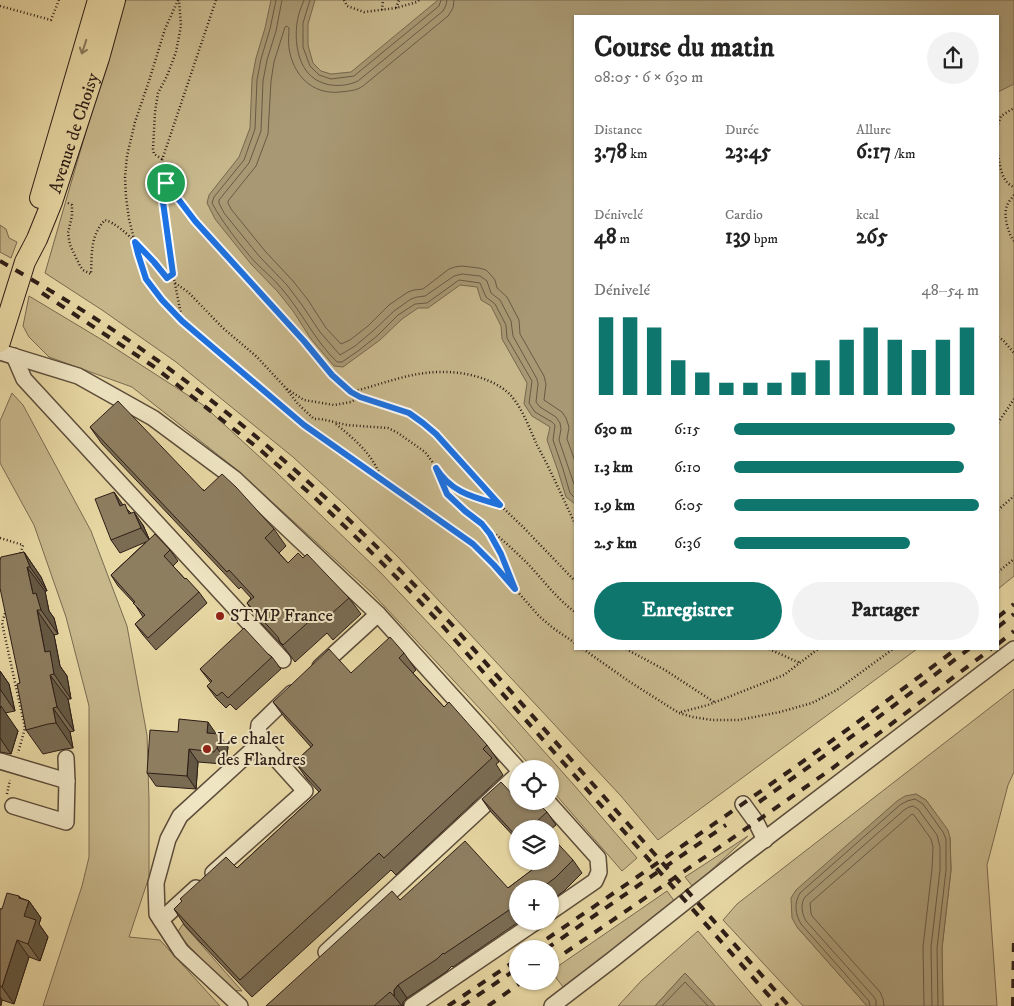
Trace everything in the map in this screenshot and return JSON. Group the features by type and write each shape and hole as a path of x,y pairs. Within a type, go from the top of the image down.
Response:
{"main road":[{"name":"Avenue de Choisy","path":"3,346 25,262 28,233 99,0"},
{"name":"Avenue de Choisy","path":"25,262 37,239 52,202 96,66 115,0"}],"street":[{"path":"99,0 105,36"},
{"path":"3,346 78,376 153,418 235,479 378,614 510,760"},
{"path":"3,346 24,379 283,660"},
{"path":"161,920 305,790 261,742 258,733 259,725 378,614"},
{"path":"552,1006 1014,649"},
{"path":"240,1006 181,952 157,914 156,883 168,839 180,816 261,742"},
{"path":"9,803 66,822 66,758"},
{"path":"7,763 67,781"},
{"path":"318,960 509,782"},
{"path":"743,804 756,822 765,840"},
{"path":"555,810 598,858 599,872 596,881 559,906"},
{"path":"412,1006 524,930"}],"path":[{"path":"0,6 51,20 59,0"},
{"path":"162,160 154,154 153,149 155,112 158,93 176,52 181,26 179,0"},
{"path":"179,0 165,29 134,122 127,156 125,177 129,219 146,279 162,300 182,321 304,425 473,544 539,616 574,642"},
{"path":"216,0 162,160 166,183 195,221 304,341 332,375 351,392 360,397 409,413 436,434 500,505 523,526 574,580"},
{"path":"344,0 347,6 364,12 396,8 419,0"},
{"path":"382,10 383,0"},
{"path":"396,8 399,0"},
{"path":"999,117 1014,108"},
{"path":"999,159 1004,179 1009,185 1014,187"},
{"path":"166,183 162,195 173,274 182,321"},
{"path":"1014,195 1006,206 1007,225 1011,238 1014,241"},
{"path":"61,200 72,205 72,216 68,233 70,245 80,266 86,272 91,274 92,242 105,220 112,222 135,242 167,278 173,274"},
{"path":"175,282 188,292 223,328 257,357 298,404 314,419 388,428 425,452 448,483 456,489 475,498 500,505"},
{"path":"999,338 1003,340 1014,353"},
{"path":"351,392 411,376 440,372 466,373 494,382 513,397 524,416 574,522"},
{"path":"284,386 304,400 334,405 351,402 360,397"},
{"path":"999,421 1014,399"},
{"path":"335,423 365,451 373,461 382,479"},
{"path":"436,468 447,494 530,565 564,604 574,611"},
{"path":"999,509 1014,496"},
{"path":"482,524 497,545 515,589"},
{"path":"0,538 23,544 18,562"},
{"path":"999,571 1014,559"},
{"path":"7,605 2,623 25,728 7,763 9,803"},
{"path":"584,650 630,682 680,713 712,720 739,720 780,712 812,703 837,690 892,650"},
{"path":"628,650 665,670 715,702"},
{"path":"771,650 800,663"},
{"path":"680,713 715,702 784,675 817,650"}],"shaded area":[{"path":"124,0 1014,0 1014,576 999,588 999,15 574,15 574,650 916,650 658,840 621,796 399,558 345,505 293,457 176,362 45,273"},
{"path":"0,225 6,229 9,238 17,242 11,258 0,252"},
{"path":"29,296 104,341 203,405 381,573 450,646 552,760 525,760 372,593 236,469 132,387 49,357 29,337 23,326"},
{"path":"12,393 23,405 91,531 127,626 147,735 149,800 149,877 129,937 160,940 220,1006 43,1006 82,886 89,857 89,706 66,617 34,525 0,463 0,421"},
{"path":"1014,689 1014,772 1008,785 987,865 997,1006 943,1006 942,948 951,870 950,838 926,800 916,794 797,927 867,1006 803,1006 723,920 737,904"},
{"path":"559,768 637,858 622,871 559,798"},
{"path":"748,836 693,887 685,877"},
{"path":"667,891 675,902 563,987 559,982 559,965"},
{"path":"183,924 242,991 230,990 177,933"},
{"path":"698,931 762,1006 715,1006 685,973 655,1006 618,1006 641,981"}],"water":[{"path":"271,0 315,0 308,24 308,45 313,63 321,71 331,74 351,72 438,0 1014,0 1014,84 999,92 999,15 574,15 574,503 566,497 547,440 550,427 532,416 524,404 527,383 502,339 501,326 491,306 481,300 477,287 460,285 428,308 418,308 402,319 380,340 343,367 334,366 311,339 278,292 251,264 215,219 207,203 209,195 239,157 250,128 252,79"},
{"path":"916,794 926,800 948,830 950,838 951,870 942,948 943,1006 867,1006 797,927 792,918 791,898 796,890 897,801 905,796"},
{"path":"685,973 715,1006 655,1006"}],"building":[{"path":"118,401 204,491 222,474 236,487 274,529 265,538 288,563 298,553 303,558 307,554 349,598 321,623 315,616 283,645 247,603 254,597 229,570 227,572 90,427"},
{"path":"114,492 120,506 125,504 129,514 134,512 141,528 111,540 95,499"},
{"path":"155,534 170,550 164,556 199,592 148,638 135,624 145,615 111,575"},
{"path":"24,552 30,567 27,567 33,594 36,593 41,610 37,610 45,652 50,651 54,674 50,675 57,707 53,708 56,723 26,730 17,684 20,683 0,588 1,557"},
{"path":"244,628 272,657 228,698 222,692 217,696 207,686 212,681 200,669"},
{"path":"390,637 404,653 399,658 444,707 449,702 487,745 483,749 492,758 384,858 379,853 240,980 174,909 182,901 180,899 226,857 237,868 321,790 295,762 313,745 273,702 329,649 351,673"},
{"path":"179,719 208,722 207,733 219,734 217,748 214,752 189,749 187,776 147,773 150,730 178,732"},
{"path":"501,782 509,790 509,810 545,810 547,812 538,820 509,820 509,828 482,799"},
{"path":"465,841 508,888 509,910 398,985 394,990 394,996 390,992 374,1006 266,1006 392,891 400,900"},
{"path":"559,845 573,860 552,880 519,880 532,870 559,870"},
{"path":"7,893 29,901 24,916 36,920 28,944 17,940 2,987 0,986 0,909 2,909"}],"railway":[{"path":"0,261 111,329 189,383 269,448 346,517 419,589 454,627 789,1006"},
{"path":"42,293 153,366 258,448 314,497 362,543 440,623 778,1006"},
{"path":"999,616 1014,604"},
{"path":"999,626 1014,614"},
{"path":"999,643 1014,631"},
{"path":"545,940 799,764 955,650"},
{"path":"759,802 872,722 968,650"},
{"path":"559,957 830,770 990,650"},
{"path":"559,940 726,825"},
{"path":"1013,1006 1014,936"},
{"path":"448,1006 509,965"},
{"path":"462,1006 509,974"},
{"path":"488,1006 510,990"}],"place":[{"name":"STMP France","path":"220,616"},
{"name":"Le chalet des Flandres","path":"207,749"}],"route":[{"path":"166,183 195,221 304,341 332,375 351,392 360,397 409,413 423,423 436,434 500,505 475,498 456,489 448,483 436,468 447,494 482,524 490,534 497,545 515,589 473,544 304,425 182,321 162,300 146,279 135,242 167,278 173,274 162,195 166,183"}]}
